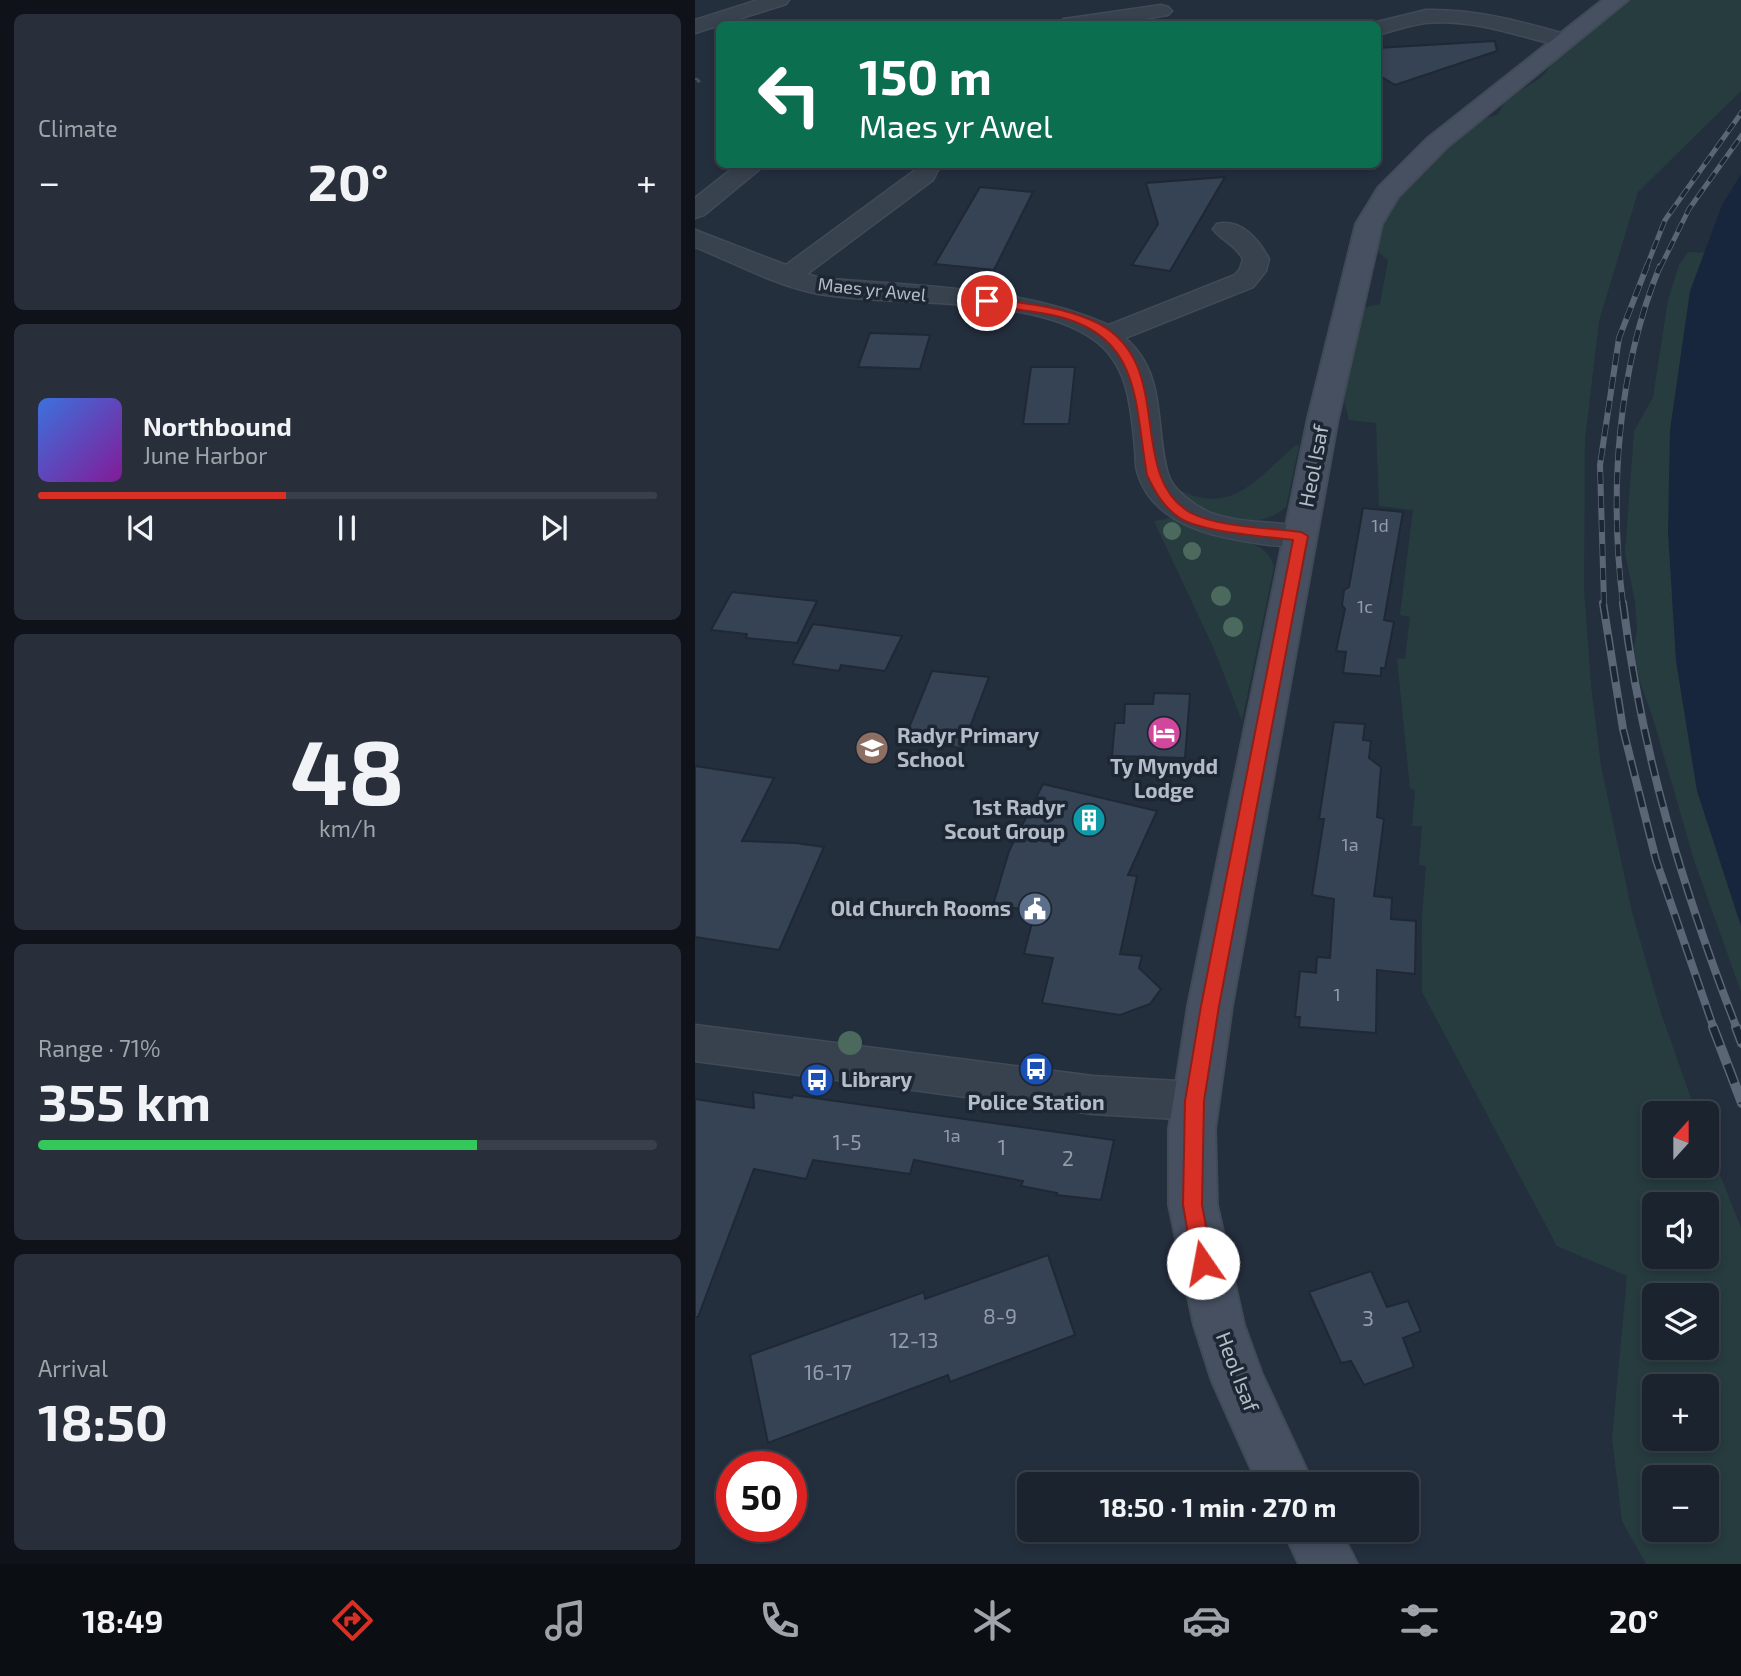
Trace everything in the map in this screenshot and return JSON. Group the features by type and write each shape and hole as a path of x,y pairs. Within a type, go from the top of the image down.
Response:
{"main road":[{"name":"Heol Isaf","path":"1280,1472 1238,1381 1209,1288 1193,1205 1194,1101 1212,993 1351,293 1375,212 1387,194 1418,160 1617,0"},
{"path":"1317,1542 1329,1564"}],"street":[{"path":"695,27 779,0"},
{"path":"1381,28 1443,7 1564,41"},
{"path":"1094,21 1164,12"},
{"path":"695,210 749,168"},
{"path":"788,276 924,175 927,168"},
{"path":"1108,335 1244,281 1253,271 1256,259 1249,245 1226,229"},
{"name":"Maes yr Awel","path":"695,238 788,276 838,288 961,298 1055,312 1088,323 1108,335 1125,352 1135,374 1153,475 1173,506 1188,517 1209,524 1301,536"},
{"path":"695,1043 1093,1095 1194,1101"}],"green space":[{"path":"1628,0 1741,0 1741,91 1638,192 1599,321 1585,440 1584,589 1591,685 1601,766 1632,912 1660,1010 1692,1101 1642,1101 1642,1178 1719,1178 1719,1172 1741,1228 1741,1564 1646,1564 1622,1521 1612,1439 1627,1276 1557,1246 1422,992 1422,917 1426,866 1419,865 1422,826 1412,826 1415,790 1410,788 1397,658 1405,659 1410,617 1400,615 1413,510 1379,506 1376,423 1349,420 1343,397 1357,309 1380,304 1388,260 1371,246 1398,190 1474,121 1498,115 1509,94 1524,88 1547,71 1555,57"},
{"path":"1688,252 1715,253 1741,874 1741,992 1694,860 1652,715 1639,680 1634,648 1637,630 1635,602 1625,553 1634,431 1653,397 1668,300 1679,265"},
{"path":"1296,445 1299,446 1286,507 1273,515 1259,520 1228,519 1199,507 1176,488 1212,499 1228,497 1255,481"},
{"path":"1170,518 1213,536 1249,542 1264,550 1274,567 1242,721 1214,649 1154,521"}],"water":[{"path":"1741,174 1741,926 1697,791 1676,661 1668,532 1670,430 1690,291 1722,205"}],"building":[{"path":"1495,41 1497,51 1395,85 1381,76 1381,48"},
{"path":"1225,177 1170,271 1132,265 1158,224 1146,183"},
{"path":"980,187 1033,192 994,270 935,264"},
{"path":"870,333 930,335 920,369 858,367"},
{"path":"1031,367 1075,367 1069,424 1023,424"},
{"path":"1363,508 1403,512 1384,620 1394,622 1381,676 1343,673 1346,652 1336,651 1345,609 1342,605 1344,590 1349,587"},
{"path":"732,592 817,601 797,643 746,638 747,634 711,630"},
{"path":"813,624 902,636 885,671 841,665 839,671 792,664"},
{"path":"932,671 989,677 962,748 904,740"},
{"path":"1154,693 1190,694 1185,758 1112,756 1115,723 1124,723 1125,704 1153,704"},
{"path":"1334,722 1365,724 1363,740 1371,741 1369,758 1381,767 1377,817 1384,819 1374,896 1392,898 1391,919 1416,921 1415,974 1377,970 1376,1033 1299,1027 1300,1017 1295,1017 1300,971 1316,973 1317,957 1330,958 1334,899 1312,895 1324,819 1319,819"},
{"path":"695,766 774,778 742,841 824,847 779,950 695,937"},
{"path":"1043,784 1157,811 1128,875 1137,876 1120,954 1142,956 1139,968 1161,989 1150,1004 1120,1015 1042,1003 1053,958 1024,954 1035,911 993,905 1009,851"},
{"path":"753,1092 792,1098 793,1095 1114,1140 1101,1200 1056,1195 1057,1193 1021,1186 1023,1181 914,1160 910,1174 813,1160 806,1179 754,1169 698,1317 695,1317 695,1099 754,1108"},
{"path":"1048,1255 1075,1335 950,1382 948,1375 768,1443 750,1355 924,1292 925,1299"},
{"path":"1371,1271 1387,1307 1408,1301 1421,1331 1403,1338 1414,1367 1364,1385 1351,1361 1341,1363 1309,1292"}],"railway":[{"path":"1646,268 1665,220 1742,112"},
{"path":"1660,268 1689,209 1742,135"},
{"path":"1604,604 1600,465 1619,338 1647,266"},
{"path":"1623,604 1617,519 1620,432 1634,347 1660,266"},
{"path":"1603,603 1623,729 1656,860 1714,1029"},
{"path":"1623,603 1641,712 1667,819 1699,925 1737,1029"},
{"path":"1713,1027 1742,1103"},
{"path":"1736,1027 1742,1043"}],"place":[{"name":"Ty Mynydd Lodge","path":"1164,733"},
{"name":"Radyr Primary School","path":"872,748"},
{"name":"1st Radyr Scout Group","path":"1089,820"},
{"name":"Old Church Rooms","path":"1035,909"},
{"name":"Police Station","path":"1036,1069"},
{"name":"Library","path":"817,1080"}],"route":[{"path":"987,301 1055,312 1088,323 1108,335 1125,352 1135,374 1143,408 1153,475 1173,506 1188,517 1209,524 1301,536 1194,1101 1191,1164 1193,1205 1203,1263"}]}
